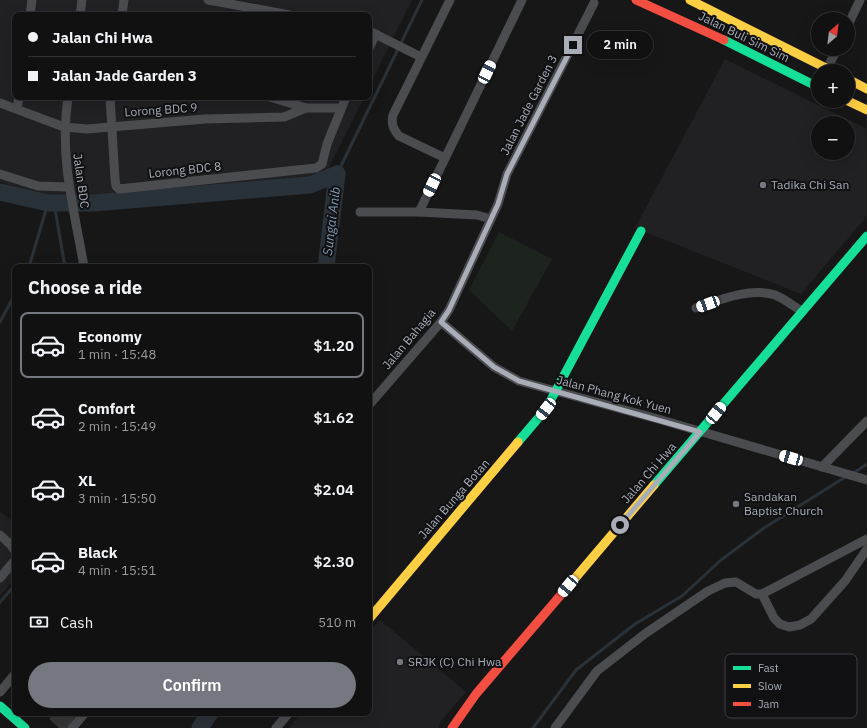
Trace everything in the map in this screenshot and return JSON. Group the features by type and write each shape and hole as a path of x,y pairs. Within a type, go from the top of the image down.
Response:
{"main road":[{"name":"Jalan Buli Sim Sim","path":"636,0 712,34 811,84"},
{"name":"Jalan Buli Sim Sim","path":"690,0 817,64"},
{"path":"719,15 718,26 739,38 773,65"},
{"path":"855,83 867,89"},
{"path":"855,104 867,110"},
{"name":"Jalan Bunga Botan","path":"372,615 546,409 641,231"},
{"name":"Jalan Chi Hwa","path":"452,728 476,694 867,236"},
{"path":"0,706 25,728"}],"street":[{"path":"30,12 32,0"},
{"path":"80,12 82,0"},
{"path":"122,12 124,0"},
{"path":"208,0 274,12"},
{"path":"445,158 399,136 391,123 393,115 450,0"},
{"path":"419,212 522,0"},
{"path":"854,12 860,0"},
{"name":"Jalan Jade Garden 3","path":"491,219 498,204 507,174 594,4"},
{"path":"372,32 421,57"},
{"path":"17,109 18,100"},
{"name":"Jalan BDC","path":"68,100 64,127 68,187 83,264"},
{"path":"110,100 112,126"},
{"path":"280,100 306,108 341,108 345,100"},
{"name":"Lorong BDC 9","path":"0,103 64,127 87,129 205,119 284,117 306,108"},
{"name":"Lorong BDC 8","path":"112,126 115,179 116,186 119,189 319,167 323,160 341,108"},
{"path":"0,174 38,186 68,187"},
{"path":"360,212 419,212 476,215 491,219"},
{"name":"Jalan Bahagia","path":"372,401 441,322 449,310 491,219"},
{"path":"696,308 720,300 756,293 775,296 802,311"},
{"name":"Jalan Phang Kok Yuen","path":"441,322 501,372 519,381 867,480"},
{"path":"822,467 867,421"},
{"path":"0,535 12,546"},
{"path":"555,728 592,676 646,633 720,584 736,582 756,594 762,594 867,539"},
{"path":"762,594 774,618 780,624 789,627 800,625 811,619 845,581 867,549"},
{"path":"0,578 12,564"},
{"path":"0,692 12,678"},
{"path":"72,728 82,716"},
{"path":"80,728 83,716"},
{"path":"276,728 286,716"}],"shaded area":[{"path":"0,0 412,0 372,81 372,12 12,12 12,100 362,100 326,173 309,181 48,198 0,182"},
{"name":"Tadika Chi San","path":"725,59 811,101 811,108 824,108 841,116 811,116 811,160 855,160 855,123 867,129 867,216 801,294 635,228"},
{"path":"499,232 552,259 512,331 469,290"},
{"path":"0,511 12,521 12,582 0,596"},
{"name":"SRJK (C) Chi Hwa","path":"380,620 466,692 441,721 438,728 289,728 299,716 372,716 372,629"}],"building":[{"path":"52,716 75,716 66,728 60,728 50,719"}],"waterway":[{"path":"337,174 422,0"},
{"path":"0,192 48,203 93,203 310,185 337,174"},
{"name":"Sungai Anib","path":"326,264 337,174"},
{"path":"30,264 48,203"},
{"path":"54,203 64,264"},
{"path":"0,322 12,300"},
{"path":"852,474 867,464"},
{"path":"533,728 576,670 635,624 682,596 721,560 764,528 847,476"},
{"path":"0,602 12,588"},
{"name":"Sungai Anib","path":"200,728 208,716"}],"traffic: fast":[{"path":"724,40 811,84"},
{"path":"518,442 546,409 641,231"},
{"path":"654,485 867,236"},
{"path":"0,706 25,728"}],"traffic: slow":[{"path":"690,0 818,64"},
{"path":"855,83 867,89"},
{"path":"855,104 867,110"},
{"path":"372,615 518,442"},
{"path":"571,583 654,485"}],"traffic: jam":[{"path":"636,0 724,40"},
{"path":"452,728 476,694 571,583"}],"place":[{"name":"Tadika Chi San","path":"763,185"},
{"name":"Sandakan Baptist Church","path":"736,504"},
{"name":"SRJK (C) Chi Hwa","path":"400,662"}],"route":[{"path":"573,45 507,174 498,204 449,310 441,322 494,367 519,381 700,432 620,525"}]}
